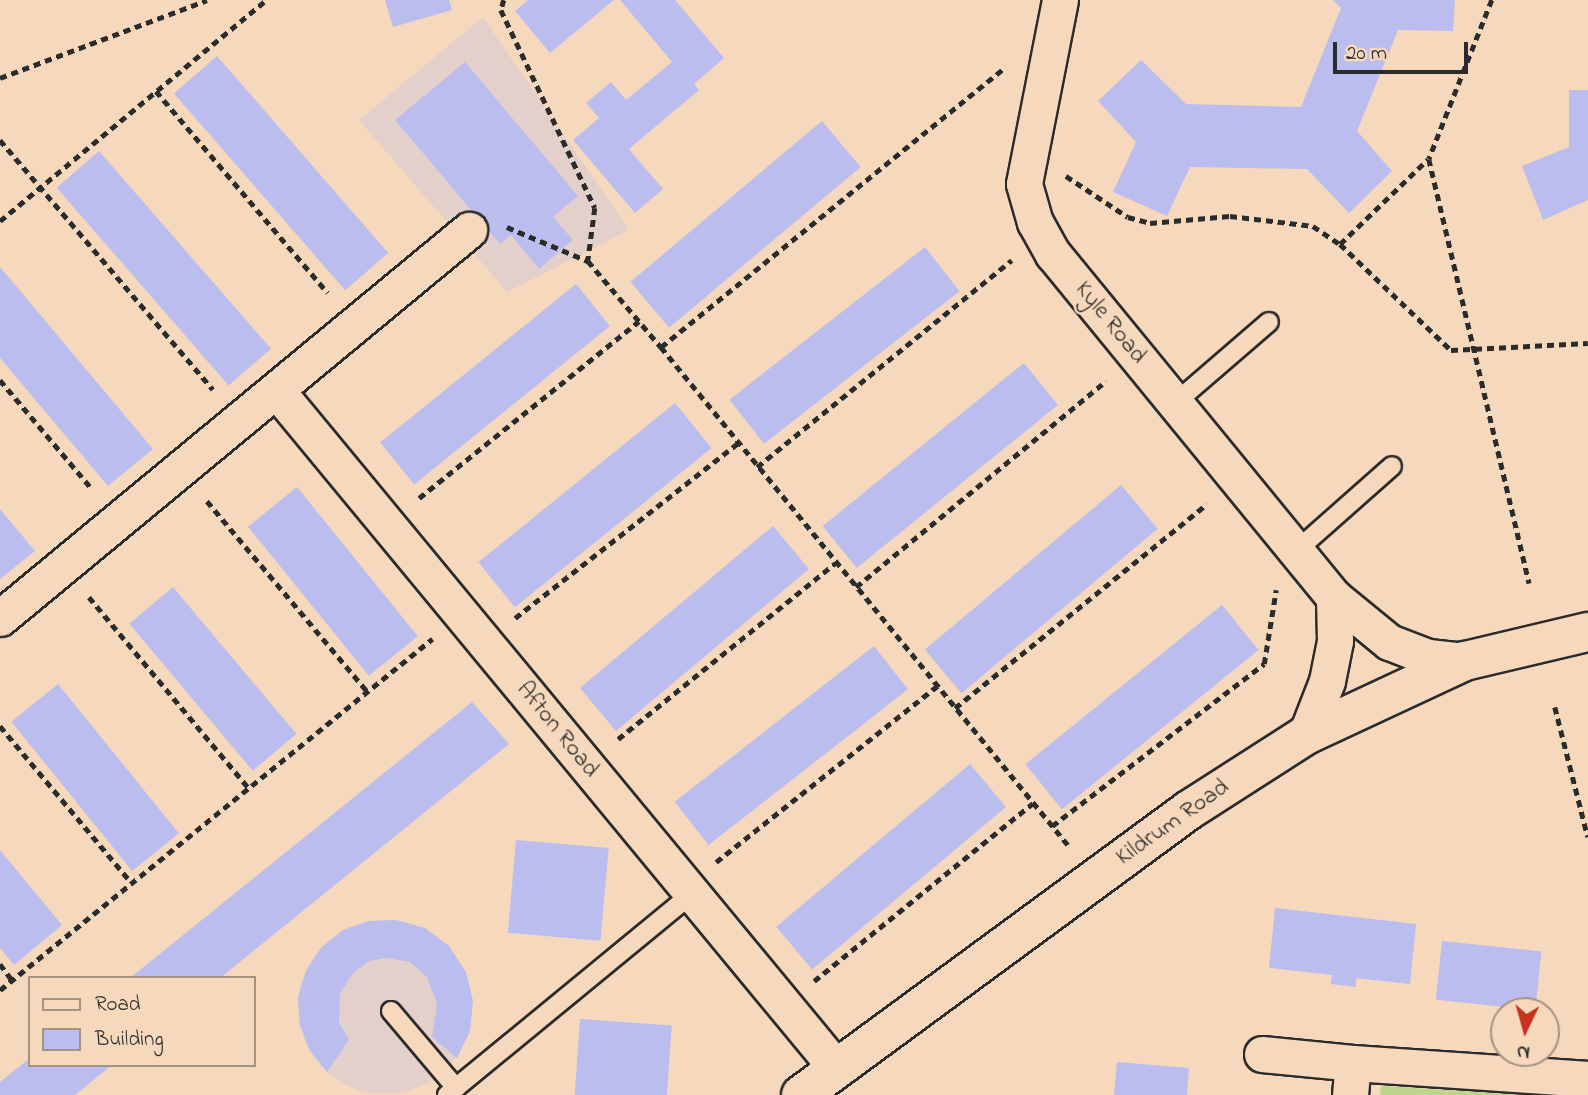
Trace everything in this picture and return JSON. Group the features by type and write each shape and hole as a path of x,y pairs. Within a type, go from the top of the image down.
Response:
{"street":[{"name":"Kyle Road","path":"1056,14 1028,149 1024,184 1043,236 1136,356 1334,597 1389,642 1428,657 1465,661"},
{"path":"0,618 278,391 469,230"},
{"name":"Afton Road","path":"278,391 836,1069"},
{"path":"1306,736 1333,654 1334,597"},
{"name":"Kildrum Road","path":"801,1095 1189,810 1306,736 1465,661 1588,632"},
{"path":"1262,1054 1352,1079 1588,1079"}],"lane":[{"path":"1175,403 1269,322"},
{"path":"1290,544 1392,466"},
{"path":"391,1011 452,1091 689,890"}],"path":[{"path":"0,78 207,0"},
{"path":"0,220 266,0"},
{"path":"504,0 501,10 595,208 588,261"},
{"path":"1340,244 1429,159 1492,0"},
{"path":"661,347 1056,14"},
{"path":"156,91 355,325"},
{"path":"0,140 241,421"},
{"path":"1028,149 1128,217 1150,223 1268,218 1313,226 1340,244 1451,350 1588,343"},
{"path":"1429,159 1529,583"},
{"path":"469,230 514,227 588,261 1095,877"},
{"path":"757,467 1043,236"},
{"path":"387,523 639,321"},
{"path":"856,587 1136,356"},
{"path":"0,380 119,521"},
{"path":"485,642 738,443"},
{"path":"181,470 366,690"},
{"path":"955,708 1238,480"},
{"path":"1052,826 1264,664 1290,544"},
{"path":"586,765 835,563"},
{"path":"63,566 248,787"},
{"path":"0,990 366,690 463,615"},
{"path":"689,890 937,686"},
{"path":"1555,707 1588,837"},
{"path":"0,726 131,882"},
{"path":"785,1006 1033,803"},
{"path":"0,964 12,980"}],"shaded area":[{"path":"483,17 629,230 507,292 359,120"},
{"path":"385,920 418,927 446,946 465,974 472,1007 465,1040 446,1068 418,1087 385,1094 352,1087 324,1068 305,1040 298,1007 305,974 324,946 352,927"}],"green space":[{"path":"1381,1086 1526,1095 1380,1095"}],"building":[{"path":"385,0 449,0 452,10 393,27"},
{"path":"528,0 614,0 550,53 515,11"},
{"path":"620,0 675,0 724,58 694,84 699,90 629,149 663,189 635,213 573,140 599,118 586,103 611,82 626,100 672,62"},
{"path":"1333,0 1455,0 1453,31 1398,30 1357,131 1392,171 1349,213 1307,169 1190,167 1167,216 1113,192 1136,142 1098,101 1141,60 1186,104 1301,107 1341,8"},
{"path":"217,56 388,253 345,290 174,93"},
{"path":"465,62 578,196 553,217 573,240 539,269 511,235 500,244 395,120"},
{"path":"1569,90 1588,90 1588,200 1543,220 1522,166 1569,147"},
{"path":"822,121 861,167 669,328 630,282"},
{"path":"99,151 271,349 229,385 57,188"},
{"path":"925,247 959,291 764,444 730,400"},
{"path":"0,267 153,449 108,486 0,358"},
{"path":"576,284 610,326 414,485 380,443"},
{"path":"1024,363 1058,405 857,568 823,526"},
{"path":"675,403 712,448 515,607 478,562"},
{"path":"1121,485 1158,529 962,693 925,650"},
{"path":"297,487 418,636 369,676 248,527"},
{"path":"0,509 35,551 0,579"},
{"path":"773,526 809,569 616,731 580,688"},
{"path":"173,587 296,734 253,771 129,624"},
{"path":"1222,605 1259,650 1062,809 1025,764"},
{"path":"874,646 908,689 708,845 675,802"},
{"path":"58,684 179,833 132,871 11,722"},
{"path":"472,702 509,744 222,976 132,976"},
{"path":"970,764 1006,807 812,970 776,927"},
{"path":"516,840 609,848 601,941 508,933"},
{"path":"0,850 62,925 14,965 0,948"},
{"path":"1275,908 1416,924 1410,984 1356,978 1356,987 1331,984 1332,975 1269,968"},
{"path":"396,920 425,928 449,946 466,972 473,1001 470,1031 457,1058 432,1037 437,1004 427,977 410,962 387,958 369,961 352,974 340,994 339,1022 349,1040 327,1072 310,1051 300,1025 298,997 306,971 321,948 343,930 369,921"},
{"path":"1442,941 1541,951 1537,997 1490,997 1490,1005 1436,1000"},
{"path":"580,1019 672,1025 667,1095 575,1095"},
{"path":"28,1060 28,1067 110,1067 75,1095 0,1095 0,1082"},
{"path":"1117,1062 1189,1068 1187,1095 1114,1095"}]}
